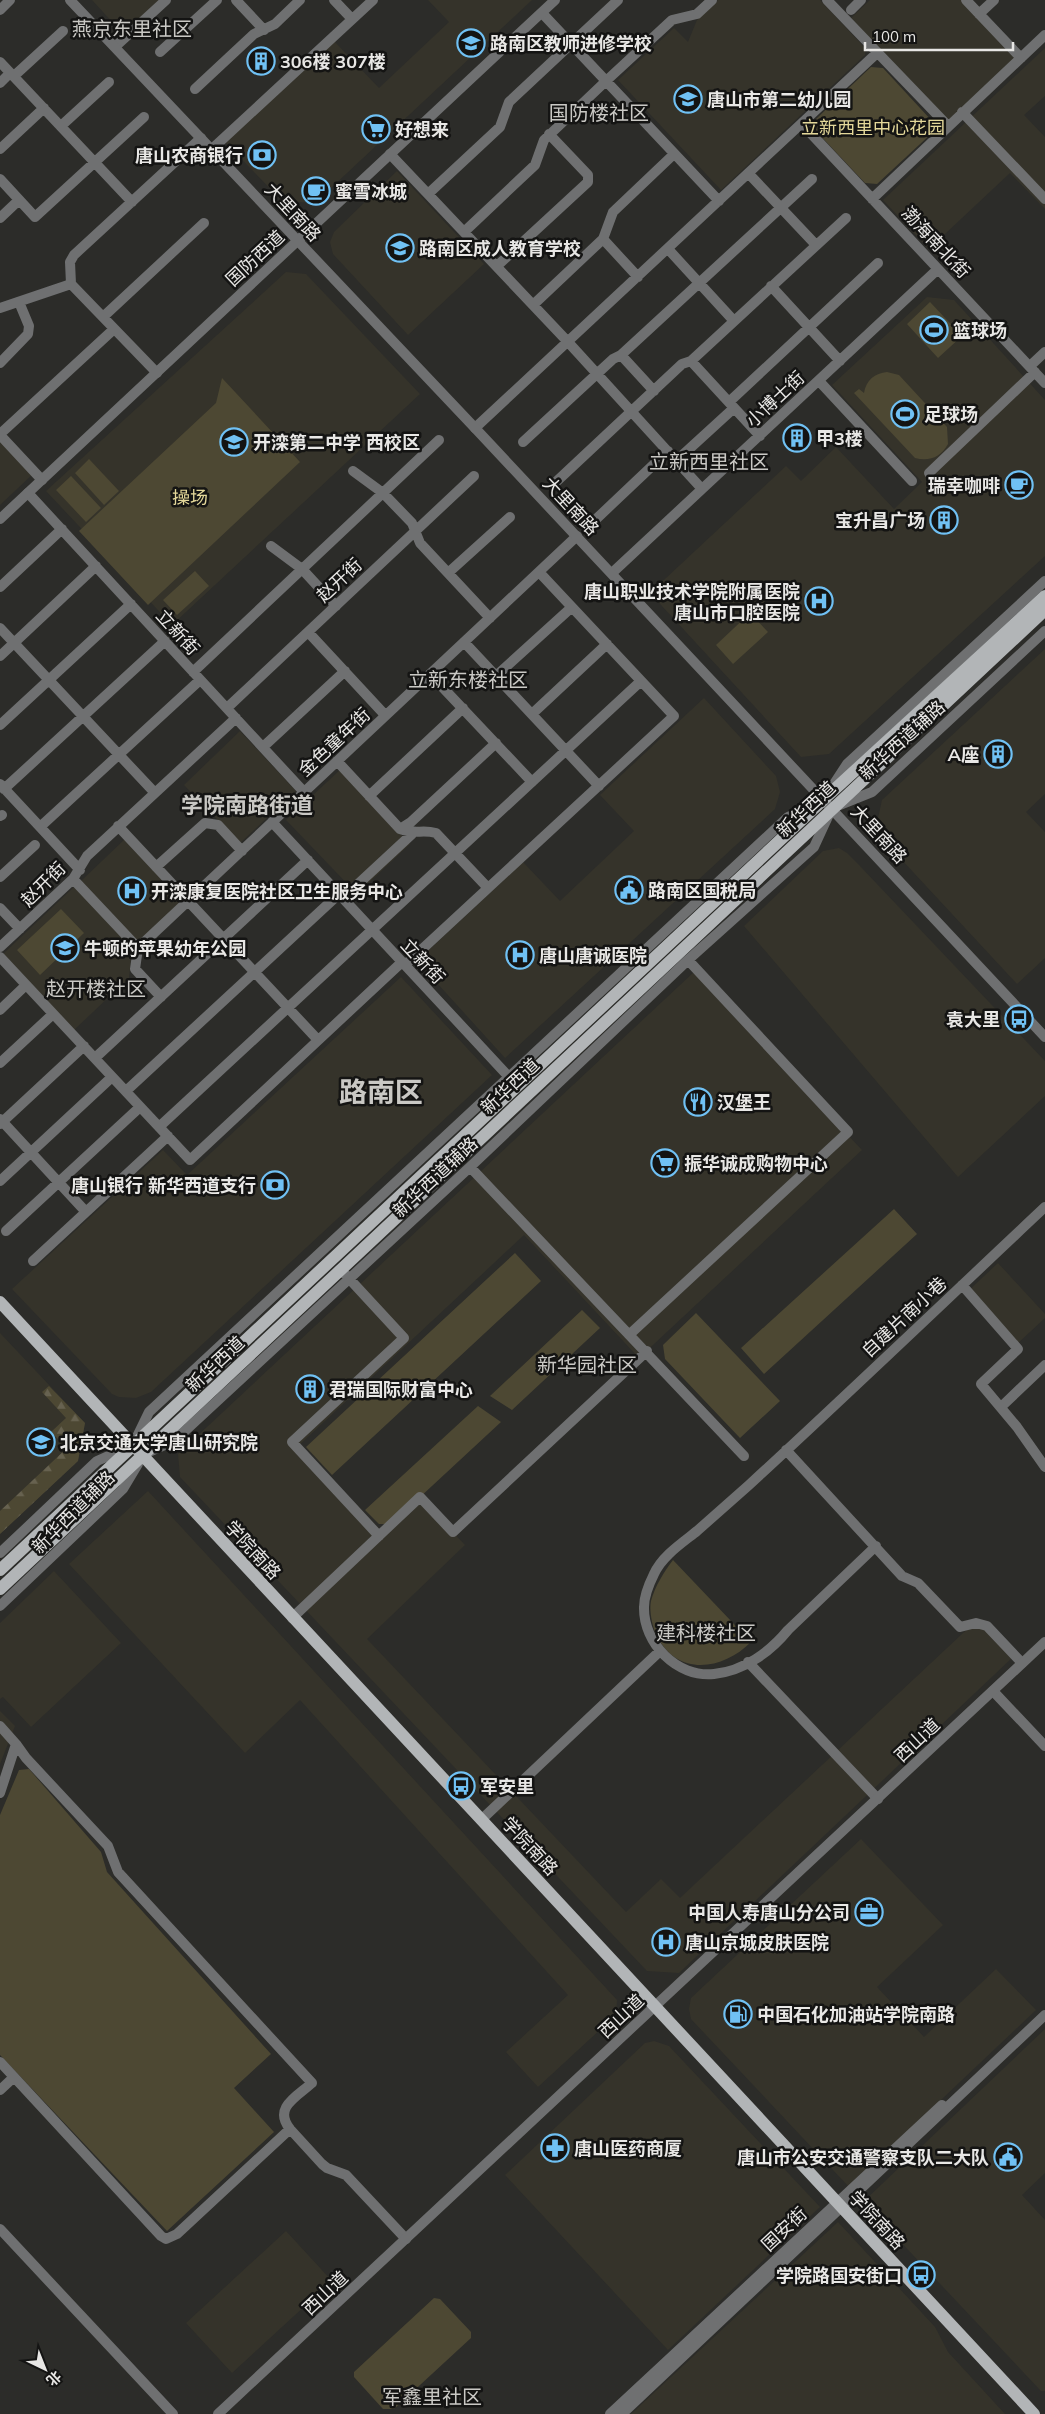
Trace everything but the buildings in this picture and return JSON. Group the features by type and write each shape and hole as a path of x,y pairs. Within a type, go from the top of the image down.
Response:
{"main road":[{"name":"新华西道","path":"0,1589 142,1456 344,1274 1045,596"},
{"name":"新华西道","path":"0,1570 828,804 1045,610"},
{"name":"学院南路","path":"0,1302 1034,2414"}],"street":[{"path":"0,10 10,0"},
{"name":"大里南路","path":"70,0 476,428 1045,1037"},
{"path":"117,46 166,0"},
{"path":"160,52 217,0"},
{"path":"236,0 264,30"},
{"path":"195,89 254,34 275,24 300,0"},
{"path":"334,0 352,19"},
{"path":"212,149 372,0"},
{"name":"国防西道","path":"0,519 554,0"},
{"path":"428,194 500,127 509,102 618,0"},
{"path":"464,232 535,165 544,140 549,134 672,20 697,14 712,0"},
{"path":"828,0 948,126"},
{"path":"851,10 861,0"},
{"path":"966,0 1021,58"},
{"path":"979,14 994,0"},
{"path":"542,13 719,201"},
{"path":"0,82 12,75 63,30"},
{"path":"872,199 936,140 962,112 1045,36"},
{"path":"476,428 878,52"},
{"path":"0,62 132,202"},
{"path":"61,126 108,82"},
{"path":"0,149 44,108"},
{"path":"962,112 1045,199"},
{"path":"0,180 35,217 144,117"},
{"name":"渤海南北街","path":"803,124 1045,383"},
{"path":"497,266 588,182 588,175 549,134"},
{"path":"157,373 71,284 70,262 74,255 201,138"},
{"path":"390,154 533,304 702,489"},
{"path":"533,304 603,239 613,212 674,154"},
{"path":"749,174 816,245"},
{"path":"523,442 613,359 621,355 700,283 812,178"},
{"path":"0,218 19,200"},
{"path":"557,481 682,364 691,361 846,218"},
{"path":"102,317 204,223"},
{"path":"603,239 638,277"},
{"path":"668,249 734,321"},
{"path":"676,461 809,327 878,263"},
{"name":"小博士街","path":"612,573 938,269"},
{"path":"0,308 71,284"},
{"path":"772,286 840,361"},
{"path":"0,363 28,334 29,326 19,302"},
{"path":"42,480 0,434 114,329"},
{"path":"929,473 1033,370 1045,352"},
{"path":"621,355 654,391"},
{"path":"691,361 760,436"},
{"path":"819,380 912,481"},
{"path":"40,827 119,755 302,569 439,440"},
{"path":"592,522 668,452"},
{"path":"353,471 383,493 412,523 420,543 490,618"},
{"name":"赵开街","path":"227,708 474,476"},
{"name":"立新街","path":"28,493 304,792"},
{"path":"448,573 510,517"},
{"path":"0,587 62,529"},
{"name":"金色童年街","path":"138,948 577,536"},
{"path":"271,546 302,569 336,606"},
{"path":"0,656 96,566"},
{"path":"0,957 190,1160 318,1040 488,888 674,716 539,572"},
{"name":"新华西道辅路","path":"344,1274 470,1166 688,960 814,847 828,804 847,764 1045,581"},
{"path":"0,725 130,604"},
{"path":"496,676 572,606"},
{"path":"0,628 155,793"},
{"name":"新华西道辅路","path":"0,1553 97,1461 133,1445 150,1412 788,818 828,804 872,792 1045,631"},
{"path":"308,632 385,715"},
{"path":"80,870 2,786 83,716 165,641"},
{"path":"464,642 599,786"},
{"path":"532,714 607,644"},
{"path":"263,747 345,671"},
{"path":"430,674 532,782"},
{"path":"159,1127 641,681"},
{"path":"369,796 463,708"},
{"name":"赵开街","path":"0,947 73,879 87,856 236,718"},
{"path":"400,829 412,822 496,743"},
{"path":"337,761 400,829 412,834"},
{"name":"立新街","path":"272,822 510,1078"},
{"path":"156,867 205,823 218,825 242,851"},
{"path":"118,826 318,1040"},
{"path":"126,1091 254,972 412,834 426,831 436,834 488,888"},
{"path":"0,877 35,845"},
{"path":"95,1058 308,860"},
{"path":"73,879 138,948 136,970 161,997"},
{"path":"0,908 20,929"},
{"path":"630,1334 848,1132 688,960"},
{"path":"0,1010 26,985"},
{"path":"0,1063 53,1014"},
{"path":"84,1046 1,1122 86,1212"},
{"path":"0,1181 112,1077"},
{"path":"6,1231 140,1107"},
{"path":"33,1261 168,1136"},
{"path":"470,1166 744,1456"},
{"name":"自建片南小巷","path":"660,1651 649,1634 644,1608 645,1594 654,1572 674,1549 786,1450 1045,1207"},
{"path":"344,1274 404,1338 292,1442 379,1536"},
{"path":"962,1285 1018,1349 982,1384 1045,1468"},
{"path":"292,1618 420,1497 453,1532 646,1351"},
{"path":"1001,1407 1045,1365"},
{"path":"786,1450 902,1576 918,1584 960,1627 976,1623 987,1626 1022,1664"},
{"name":"新华西道辅路","path":"0,1606 123,1489 142,1456"},
{"path":"481,1820 660,1651 673,1663 689,1671 704,1674 714,1674 762,1656 876,1546"},
{"name":"西山道","path":"218,2414 1045,1642"},
{"path":"748,1662 878,1799"},
{"path":"993,1691 1045,1746"},
{"path":"0,1726 26,1758 108,1846 118,1872 312,2083 287,2106 283,2112 283,2118 290,2129 322,2164 327,2168 346,2175 406,2239"},
{"path":"0,1793 16,1744"},
{"name":"国安街","path":"610,2414 973,2085 984,2072 1045,2015"},
{"path":"0,2062 161,2236 166,2239 177,2234 290,2129"},
{"path":"0,2090 14,2076"},
{"name":"国安街","path":"622,2414 839,2205"},
{"path":"0,2229 173,2414"}],"shaded area":[{"path":"92,0 160,0 124,35"},
{"path":"428,0 532,0 315,203 282,201 224,141 333,40 379,88 449,22"},
{"path":"718,0 820,0 866,49 865,55 721,190 618,80 674,28 688,42 697,20"},
{"path":"870,0 962,0 1015,57 948,121 851,18"},
{"path":"1045,48 1045,96 1024,115 1045,137 1045,209 1010,173 929,249 883,200"},
{"name":"路南区成人教育学校","path":"397,171 484,264 408,335 333,254 330,242 334,232"},
{"name":"开滦第二中学 西校区","path":"286,272 306,274 420,394 172,625 46,491"},
{"path":"927,297 954,300 1045,400 1045,556 829,754 801,757 650,593 786,466 801,481 836,447 894,509 922,482 832,385"},
{"path":"0,436 34,473 0,505"},
{"path":"1045,649 1045,794 1026,812 1045,832 1045,958 1017,984 875,831 882,800"},
{"path":"704,698 776,776 780,792 775,809 505,1058 417,961 523,862 560,901 634,831 600,795"},
{"path":"240,731 296,791 240,843 184,785"},
{"path":"340,770 410,844 357,894 286,820"},
{"name":"开滦康复医院社区卫生服务中心","path":"126,838 185,901 139,944 80,882"},
{"path":"839,848 859,865 1045,1061 1045,1096 958,1177 744,926 823,851"},
{"name":"牛顿的苹果幼年公园","path":"75,886 132,948 129,978 74,1030 3,954"},
{"path":"694,972 862,1150 639,1358 524,1235 295,1449 380,1541 423,1501 465,1545 367,1639 626,1912 661,1879 680,1898 978,1619 1013,1657 679,1973 647,1971 180,1477 178,1454"},
{"path":"401,977 492,1075 151,1392 136,1398 119,1397 112,1394 12,1289 163,1150 187,1175"},
{"path":"998,1263 1045,1314 1045,1318 1015,1346 966,1293"},
{"name":"北京交通大学唐山研究院","path":"0,1333 85,1423 78,1461 0,1534"},
{"path":"148,1491 617,2000 616,2015 538,2087 506,2052 568,1995 300,1700 245,1753 69,1564"},
{"path":"54,1571 121,1643 31,1727 3,1697 0,1699 0,1623"},
{"path":"0,1711 15,1726 0,1764"},
{"path":"861,1839 943,1925 877,1987 924,2037 996,1969 1036,2010 849,2187 691,2019 689,2009 691,1998"},
{"path":"1045,2029 1045,2173 1022,2195 1045,2220 1045,2391 1041,2391 863,2202"},
{"path":"654,2041 669,2046 820,2207 668,2350 505,2175 645,2043"},
{"path":"838,2222 935,2327 948,2352 1005,2414 631,2414"},
{"path":"286,2231 332,2281 232,2373 186,2323"}],"green space":[{"name":"立新西里中心花园","path":"871,67 883,68 932,121 933,132 877,184 865,183 816,131 816,119"},
{"name":"篮球场","path":"930,302 962,336 938,358 907,324"},
{"path":"887,372 899,375 947,427 948,444 938,455 930,459 915,458 854,393 859,389 864,393 867,384 872,378"},
{"name":"操场","path":"222,378 300,462 148,605 79,531 216,403"},
{"path":"89,459 119,491 104,505 75,473"},
{"path":"71,476 101,508 86,522 56,490"},
{"path":"195,571 209,586 177,615 163,600"},
{"path":"750,613 768,632 733,664 716,645"},
{"path":"61,909 84,933 40,975 17,950"},
{"path":"894,1209 917,1234 764,1374 741,1348"},
{"path":"515,1253 541,1281 332,1475 306,1447"},
{"path":"582,1310 600,1328 512,1410 490,1396"},
{"path":"696,1313 780,1401 740,1438 665,1359 663,1345"},
{"path":"49,1386 85,1423 78,1461 0,1534 0,1511 67,1448 51,1432 66,1418 42,1392"},
{"path":"478,1406 501,1422 391,1524 379,1524 365,1510"},
{"path":"673,1560 751,1642 739,1652 713,1664 700,1665 687,1663 675,1657 665,1648 656,1634 651,1618 650,1605 657,1585"},
{"path":"29,1769 101,1852 107,1872 271,2054 234,2088 274,2132 167,2231 0,2055 0,1815 19,1770"},
{"path":"434,2298 440,2299 471,2332 471,2338 394,2409 383,2409 354,2377 354,2372"}],"place":[{"name":"路南区教师进修学校","path":"471,43"},
{"name":"306楼 307楼","path":"261,61"},
{"name":"唐山市第二幼儿园","path":"688,99"},
{"name":"好想来","path":"376,129"},
{"name":"唐山农商银行","path":"262,155"},
{"name":"蜜雪冰城","path":"316,191"},
{"name":"路南区成人教育学校","path":"400,248"},
{"name":"篮球场","path":"934,330"},
{"name":"足球场","path":"905,414"},
{"name":"甲3楼","path":"797,438"},
{"name":"开滦第二中学 西校区","path":"234,442"},
{"name":"瑞幸咖啡","path":"1019,485"},
{"name":"宝升昌广场","path":"944,520"},
{"name":"唐山职业技术学院附属医院 唐山市口腔医院","path":"819,601"},
{"name":"A座","path":"998,754"},
{"name":"路南区国税局","path":"629,890"},
{"name":"开滦康复医院社区卫生服务中心","path":"132,891"},
{"name":"牛顿的苹果幼年公园","path":"65,948"},
{"name":"唐山唐诚医院","path":"520,955"},
{"name":"袁大里","path":"1019,1019"},
{"name":"汉堡王","path":"698,1102"},
{"name":"振华诚成购物中心","path":"665,1163"},
{"name":"唐山银行 新华西道支行","path":"275,1185"},
{"name":"君瑞国际财富中心","path":"310,1389"},
{"name":"北京交通大学唐山研究院","path":"41,1442"},
{"name":"军安里","path":"461,1786"},
{"name":"中国人寿唐山分公司","path":"869,1912"},
{"name":"唐山京城皮肤医院","path":"666,1942"},
{"name":"中国石化加油站学院南路","path":"738,2014"},
{"name":"唐山医药商厦","path":"555,2148"},
{"name":"唐山市公安交通警察支队二大队","path":"1008,2157"},
{"name":"学院路国安街口","path":"921,2275"}],"district":[{"name":"燕京东里社区","path":"132,28"},
{"name":"国防楼社区","path":"599,112"},
{"name":"立新西里社区","path":"709,461"},
{"name":"立新东楼社区","path":"468,679"},
{"name":"学院南路街道","path":"247,805"},
{"name":"赵开楼社区","path":"96,988"},
{"name":"路南区","path":"381,1091"},
{"name":"新华园社区","path":"587,1364"},
{"name":"建科楼社区","path":"706,1632"},
{"name":"军鑫里社区","path":"432,2396"}]}
